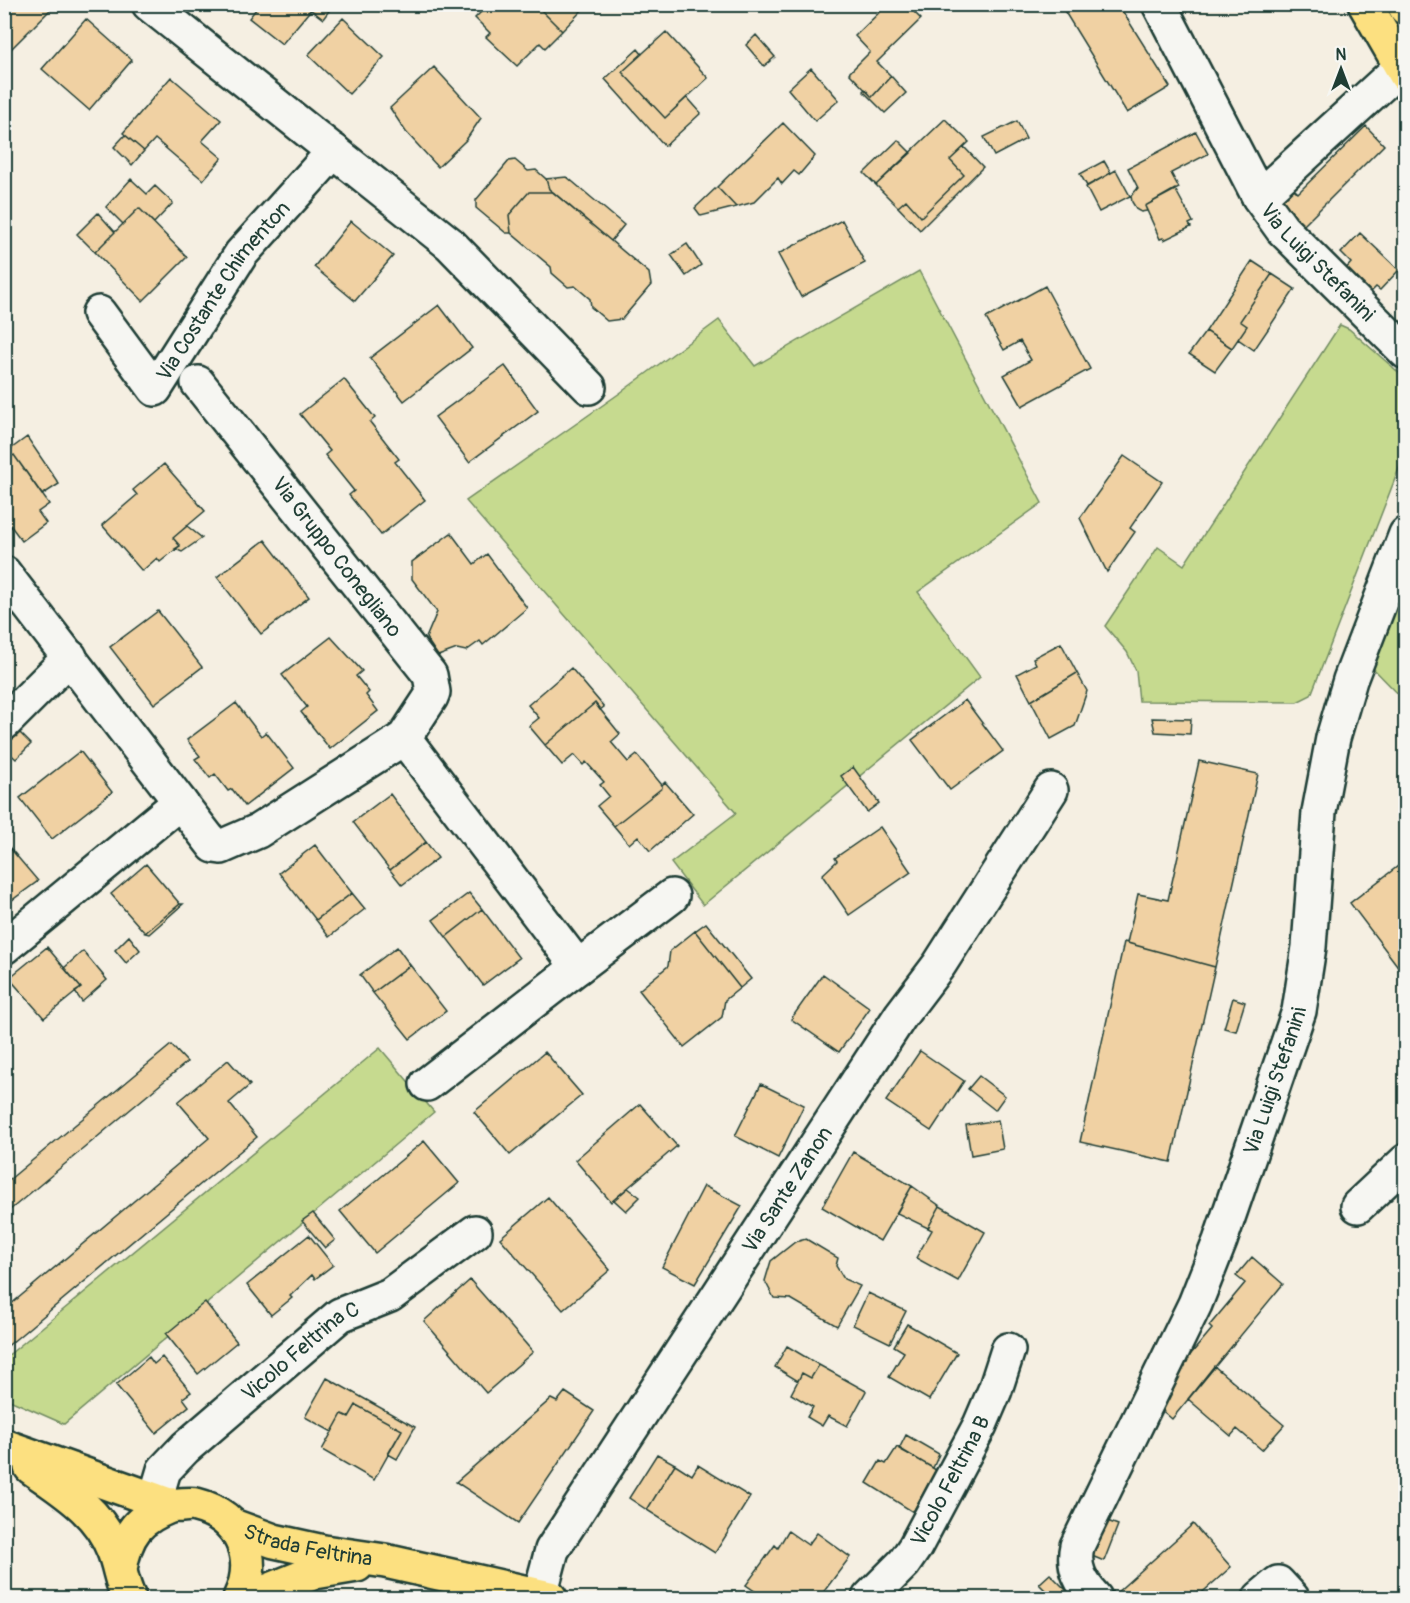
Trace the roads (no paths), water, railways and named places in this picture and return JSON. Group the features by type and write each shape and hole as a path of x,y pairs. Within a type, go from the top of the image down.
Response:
{"main road":[{"path":"1365,4 1403,71"},
{"name":"Strada Feltrina","path":"4,1448 164,1503 195,1505 218,1513 233,1526 245,1545 249,1565 247,1585 240,1599"},
{"name":"Strada Feltrina","path":"4,1448 76,1498 93,1515 103,1529 125,1584"},
{"name":"Strada Feltrina","path":"125,1584 124,1547 135,1528 164,1503"},
{"name":"Strada Feltrina","path":"233,1526 274,1541 324,1552 385,1561 545,1597"},
{"name":"Strada Feltrina","path":"251,1599 315,1572 385,1561"}],"street":[{"path":"149,4 450,244 589,387"},
{"name":"Via Luigi Stefanini","path":"1159,4 1259,197 1282,229 1406,352"},
{"path":"1259,197 1403,71"},
{"name":"Via Costante Chimenton","path":"99,312 155,389 241,254 334,151"},
{"name":"Via Gruppo Conegliano","path":"4,573 214,846 221,847 258,831 404,738 431,697 433,692 430,675 198,383"},
{"name":"Via Luigi Stefanini","path":"1095,1599 1079,1577 1075,1556 1077,1546 1195,1304 1224,1230 1299,1011 1309,947 1318,812 1333,738 1350,680 1406,534"},
{"path":"4,723 70,657"},
{"path":"404,738 579,967"},
{"name":"Via Sante Zanon","path":"545,1597 552,1550 901,1015 939,965 1051,790"},
{"path":"4,947 180,802"},
{"path":"427,1084 672,896"},
{"path":"1358,1206 1406,1161"},
{"name":"Vicolo Feltrina C","path":"164,1503 164,1470 185,1448 340,1315 390,1295 475,1232"},
{"name":"Vicolo Feltrina B","path":"869,1599 904,1563 915,1547 980,1425 995,1390 1008,1350"},
{"path":"1260,1599 1278,1583 1292,1599"}]}
